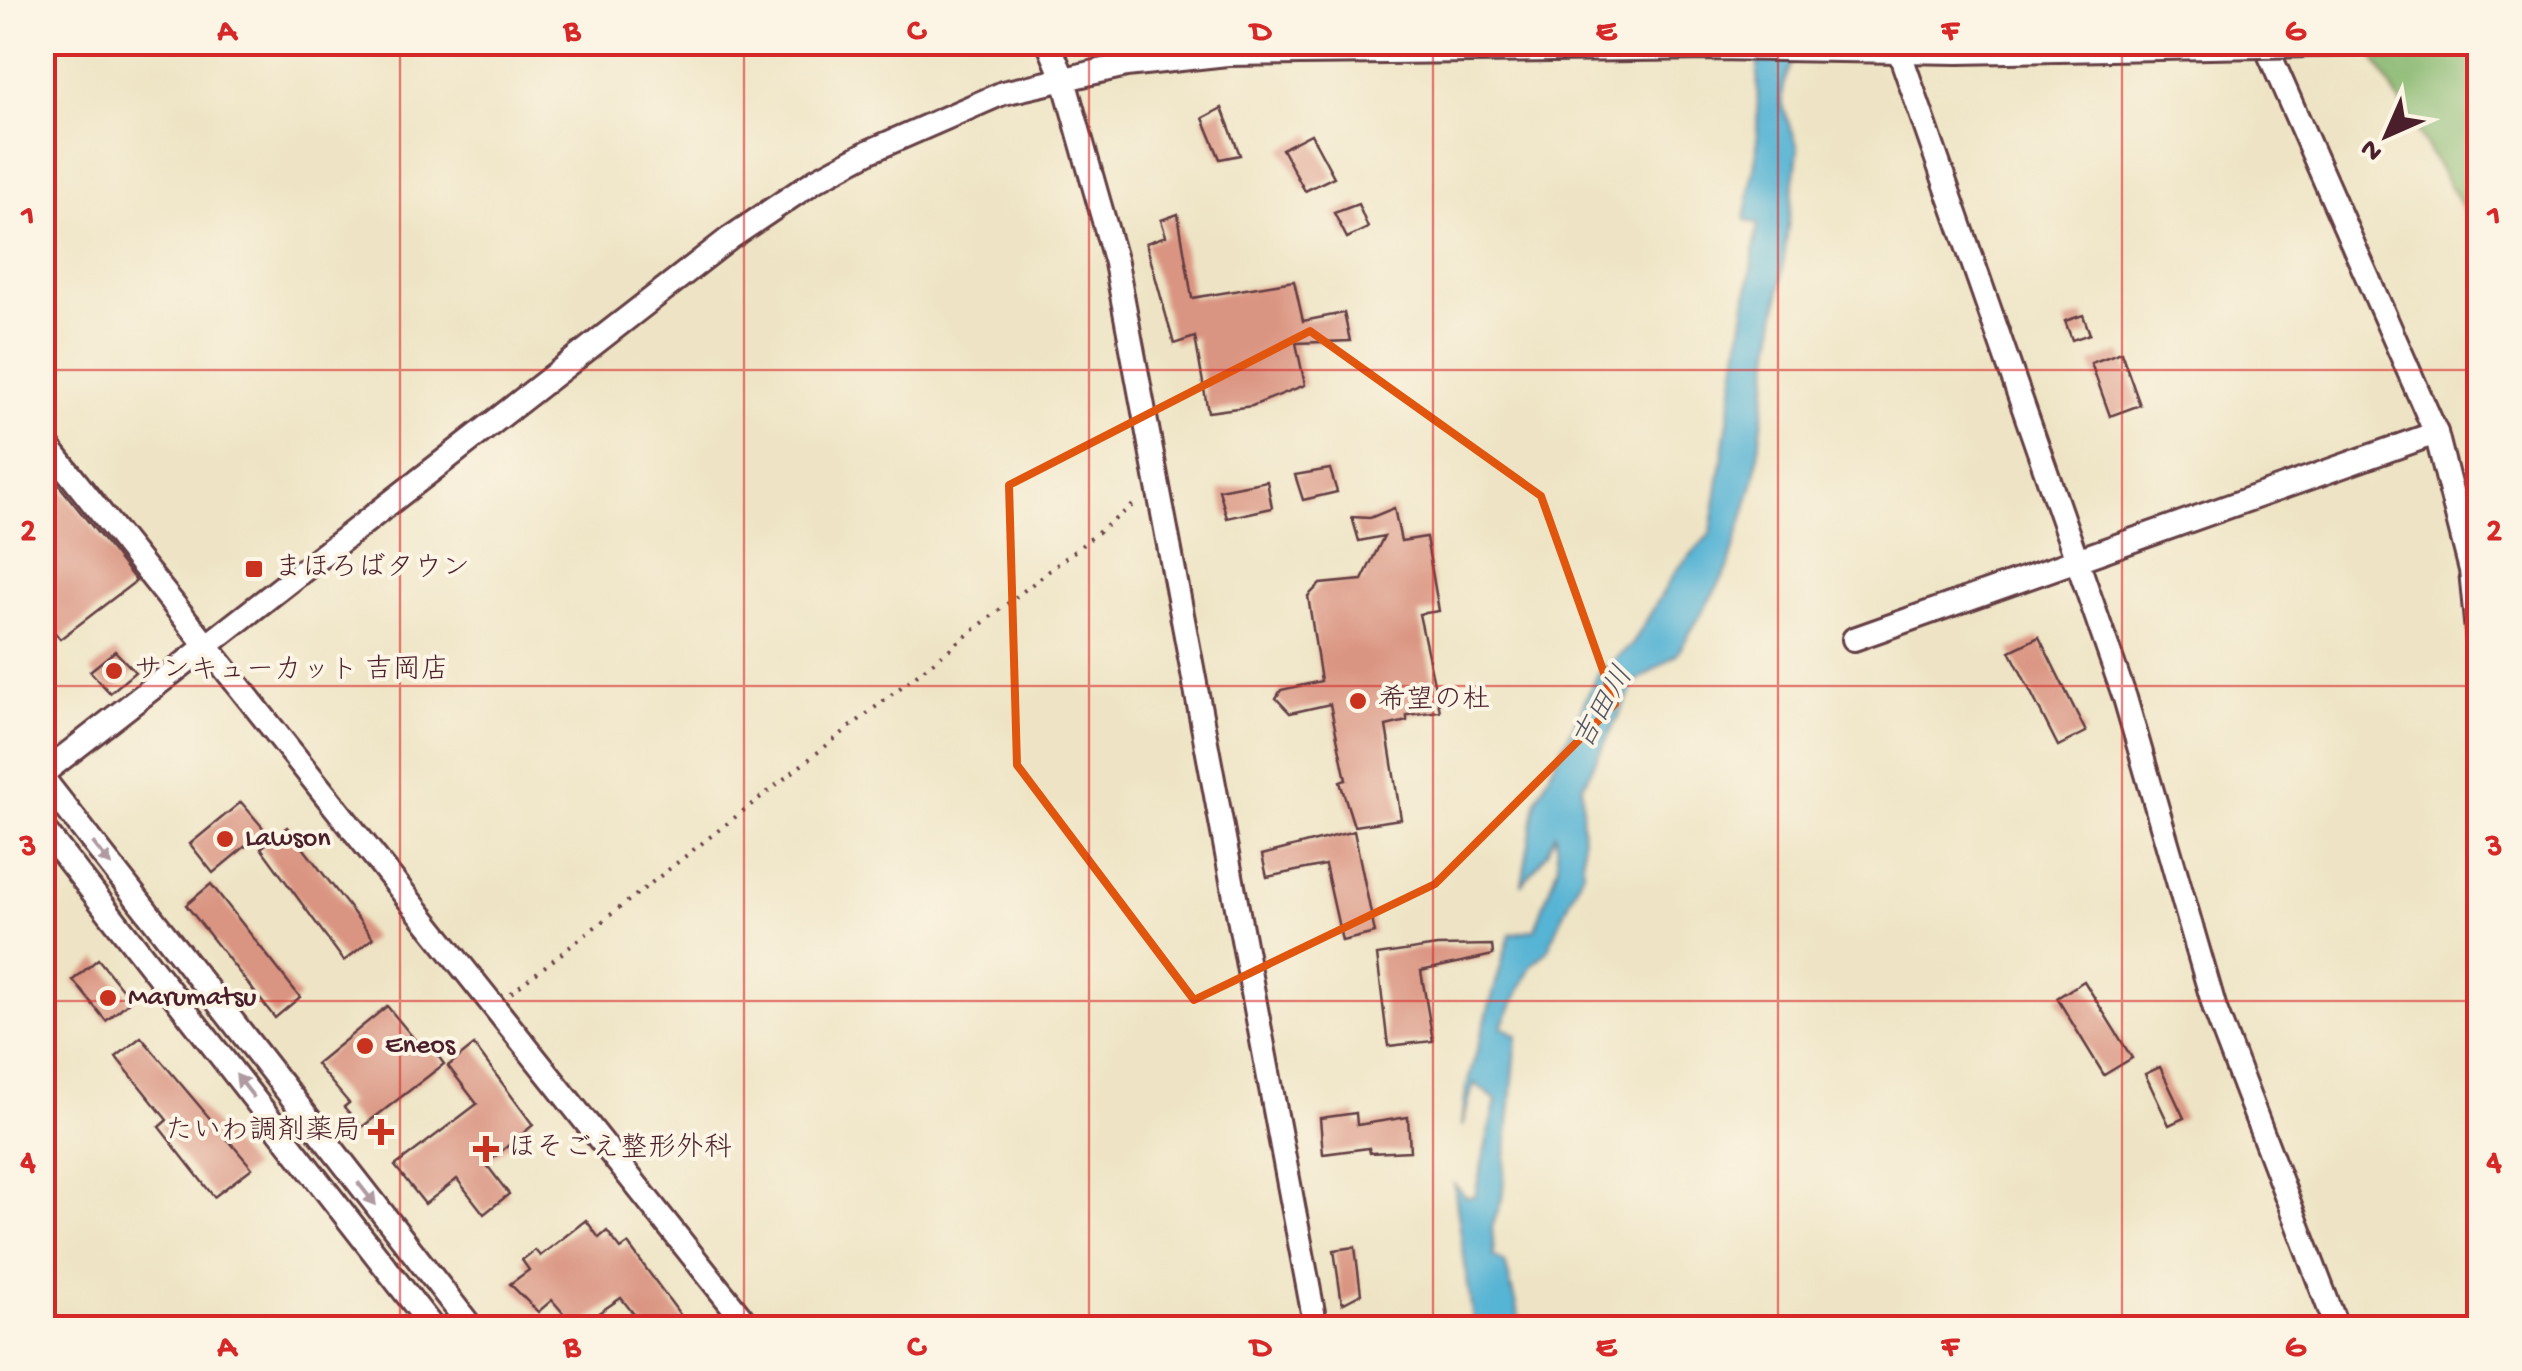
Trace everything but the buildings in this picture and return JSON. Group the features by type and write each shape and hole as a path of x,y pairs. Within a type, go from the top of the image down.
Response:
{"street":[{"path":"1048,42 1064,80 1116,263 1316,1328"},
{"path":"2264,42 2436,433 2470,570 2480,664"},
{"path":"472,1328 42,776 605,332 816,180 870,151 1003,93 1126,66 1227,54 1715,48 1958,52 2422,42"},
{"path":"1897,48 2162,816 2215,1008 2338,1328"},
{"path":"1854,639 2436,433"},
{"path":"42,438 491,1008 750,1328"},
{"path":"42,827 433,1328"}],"path":[{"path":"491,1008 1159,485"}],"highlighted area":[{"path":"1310,331 1541,496 1615,704 1435,884 1194,1000 1017,765 1009,485"}],"green space":[{"path":"2365,43 2479,43 2479,236"}],"water":[{"name":"吉田川","path":"1758,43 1800,43 1782,98 1798,150 1755,477 1728,569 1677,654 1636,682 1582,787 1583,871 1548,949 1531,966 1502,1026 1517,1036 1502,1199 1492,1227 1494,1257 1505,1263 1522,1328 1474,1328 1454,1184 1466,1197 1475,1196 1496,1100 1474,1083 1462,1127 1466,1089 1510,934 1535,929 1558,865 1555,832 1547,852 1522,885 1536,801 1599,672 1632,645 1675,572 1711,533 1758,224 1745,220 1757,151"}],"place":[{"name":"まほろばタウン","path":"254,569"},
{"name":"サンキューカット 吉岡店","path":"114,671"},
{"name":"希望の杜","path":"1358,701"},
{"name":"Lawson","path":"225,839"},
{"name":"Marumatsu","path":"108,998"},
{"name":"Eneos","path":"365,1046"},
{"name":"たいわ調剤薬局","path":"381,1132"},
{"name":"ほそごえ整形外科","path":"486,1149"}]}
